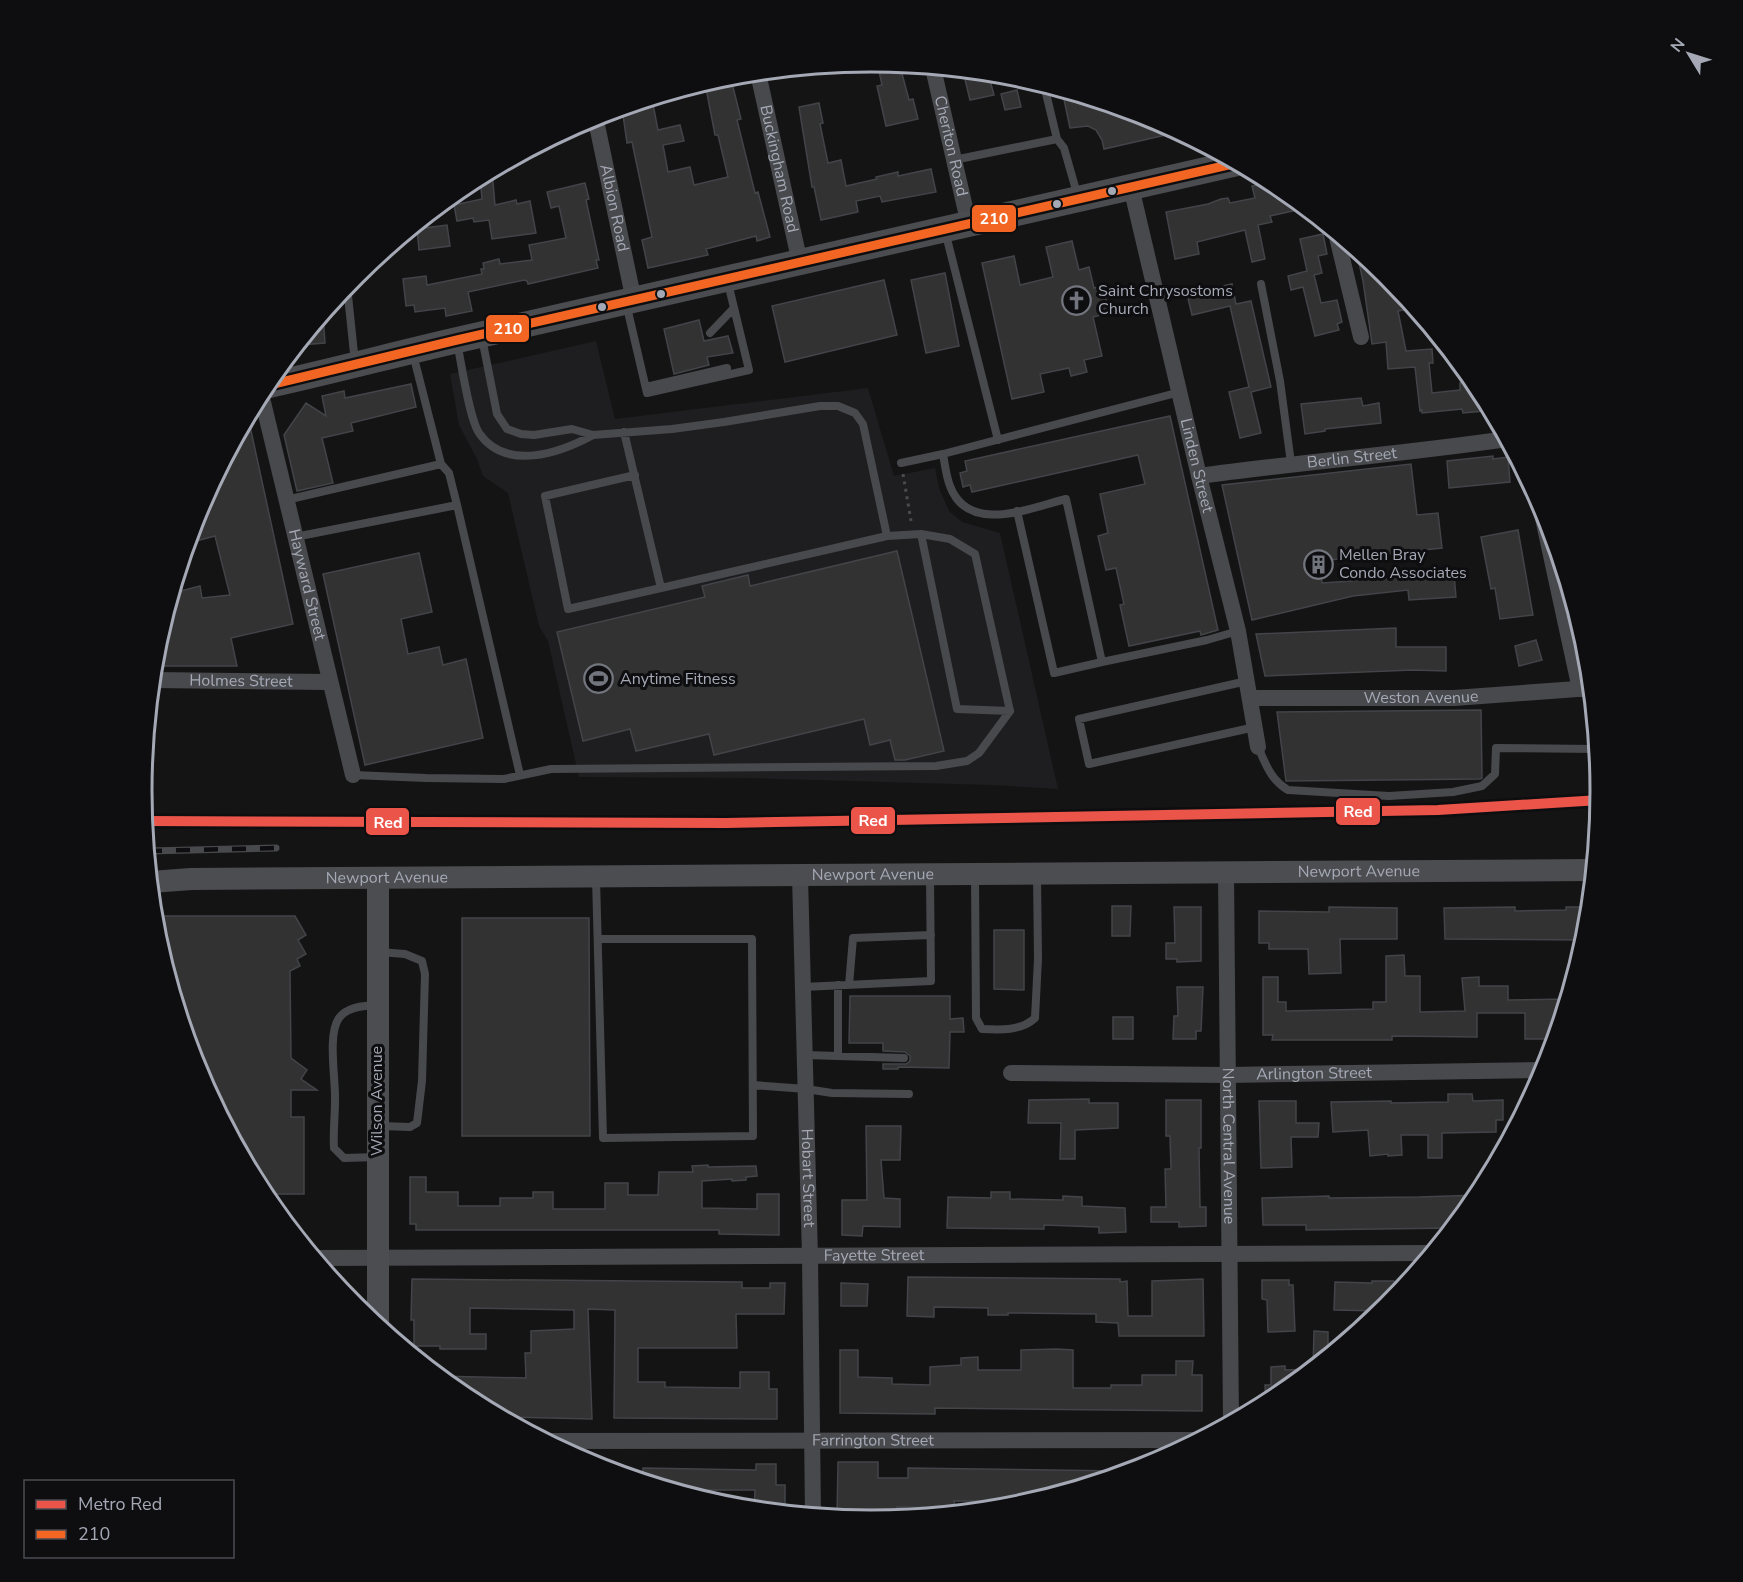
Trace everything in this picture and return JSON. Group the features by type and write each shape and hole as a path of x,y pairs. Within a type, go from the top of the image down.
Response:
{"main road":[{"path":"281,382 1226,165"},
{"name":"Newport Avenue","path":"159,881 191,879 1586,870"},
{"name":"Wilson Avenue","path":"378,878 378,1313"}],"street":[{"name":"Cheriton Road","path":"935,75 954,160 957,228"},
{"name":"Buckingham Road","path":"761,81 800,263"},
{"name":"Albion Road","path":"597,127 630,302"},
{"name":"Linden Street","path":"1131,187 1198,476 1238,631 1258,747"},
{"path":"1339,244 1361,337"},
{"name":"Hayward Street","path":"270,398 286,500 353,775"},
{"name":"Berlin Street","path":"1198,476 1291,463 1420,452 1498,440"},
{"path":"1560,585 1579,662"},
{"name":"Holmes Street","path":"162,680 330,682"},
{"name":"Weston Avenue","path":"1250,698 1454,698 1583,688"},
{"name":"North Central Avenue","path":"1226,872 1231,1414"},
{"name":"Hobart Street","path":"800,876 810,1257 813,1507"},
{"name":"Arlington Street","path":"1011,1073 1228,1075 1534,1070"},
{"name":"Fayette Street","path":"325,1258 1422,1253"},
{"name":"Farrington Street","path":"564,1441 1181,1440"}],"lane":[{"path":"1046,93 1057,139 1064,148 1078,198"},
{"path":"954,160 1057,139"},
{"path":"957,228 998,440"},
{"path":"646,390 749,370 727,279"},
{"path":"1261,284 1280,381 1291,463"},
{"path":"348,298 356,365"},
{"path":"630,302 646,390"},
{"path":"714,331 734,308"},
{"path":"469,338 473,416 478,431 488,443 502,452 525,456 570,447 593,435"},
{"path":"469,338 497,414 507,429 521,434 534,435 572,429 593,435 672,429 820,406 838,406 855,414 863,424 887,536"},
{"path":"412,351 441,464 449,473 520,775"},
{"path":"646,390 727,368"},
{"path":"901,463 1180,392"},
{"path":"624,432 661,588"},
{"path":"943,454 950,488 964,508 982,514 1001,515 1066,499 1102,662"},
{"path":"286,500 441,464"},
{"path":"353,775 493,779 551,769 936,766 967,760 979,753 1010,711 975,554 950,539 921,534 887,536 568,609 545,496 635,475"},
{"path":"295,537 457,505"},
{"path":"1017,511 1054,673 1238,631"},
{"path":"921,534 957,709 1010,711"},
{"path":"1247,681 1079,718 1089,764 1255,727"},
{"path":"1258,747 1269,772 1278,784 1288,790 1389,796 1453,792 1482,786 1495,774 1496,748 1589,749"},
{"path":"975,874 976,1018 982,1029 996,1030 1026,1026 1035,1018 1038,959 1037,874"},
{"path":"803,987 931,981 930,875"},
{"path":"596,877 603,1138 753,1136 752,939 598,939"},
{"path":"849,985 853,938 931,935"},
{"path":"377,1126 410,1127 417,1123 422,1082 426,974 422,961 405,954 378,952"},
{"path":"838,985 838,1056"},
{"path":"377,1157 344,1158 334,1148 336,1100 333,1038 335,1024 346,1011 359,1006 378,1005"},
{"path":"805,1056 904,1058"},
{"path":"753,1086 832,1093 909,1094"}],"path":[{"path":"901,463 911,521"}],"shaded area":[{"path":"596,341 615,419 868,388 894,476 935,468 939,488 949,511 962,522 1000,533 1058,789 748,778 579,777 548,641 539,626 508,493 483,476 477,459 459,425 450,374"}],"building":[{"path":"879,72 902,73 909,100 913,99 918,119 886,126 877,86 882,85"},
{"path":"965,78 991,82 994,95 970,100"},
{"path":"733,86 741,119 737,120 755,193 758,192 770,237 757,241 756,236 706,249 708,255 648,268 642,240 652,237 632,142 627,143 623,116 653,106 658,130 680,125 684,141 663,145 668,172 690,167 694,185 728,177 718,135 715,135 707,91"},
{"path":"1017,90 1021,107 1005,110 1001,94"},
{"path":"1064,98 1103,110 1165,135 1104,149 1096,130 1088,126 1070,128"},
{"path":"819,103 823,123 820,124 828,163 841,160 846,186 898,172 898,176 931,169 936,192 882,202 880,196 856,201 858,212 821,220 814,187 812,187 799,107"},
{"path":"493,180 495,205 516,200 517,204 530,201 536,233 492,239 489,220 474,222 473,218 457,221 454,206 482,199 481,187"},
{"path":"585,183 589,199 586,200 599,260 596,260 598,268 528,284 524,280 468,292 472,311 446,316 445,308 415,312 414,305 406,306 403,279 426,276 427,285 482,274 483,263 499,259 500,264 532,260 529,245 566,238 559,206 551,208 547,192"},
{"path":"1258,185 1295,210 1270,216 1272,222 1258,225 1265,259 1252,262 1245,230 1197,242 1199,254 1175,259 1166,212 1208,204 1221,199 1228,198 1230,203 1255,198 1252,186"},
{"path":"447,225 450,246 419,250 417,234 425,228"},
{"path":"1323,234 1327,254 1318,256 1322,273 1314,275 1321,303 1337,300 1342,322 1337,324 1339,330 1315,336 1303,287 1291,290 1288,276 1307,271 1300,239"},
{"path":"1072,241 1079,270 1089,267 1094,288 1103,286 1109,313 1093,317 1102,356 1084,360 1087,372 1071,376 1069,368 1040,374 1044,392 1012,399 982,263 1014,256 1020,285 1053,277 1046,247"},
{"path":"1359,263 1405,310 1398,311 1406,351 1432,349 1433,363 1429,363 1432,393 1460,390 1460,383 1463,383 1481,411 1463,413 1462,409 1422,413 1422,410 1420,411 1415,367 1388,369 1386,342 1372,344"},
{"path":"945,273 959,346 926,353 911,280"},
{"path":"884,280 897,335 785,362 772,306"},
{"path":"1232,284 1236,304 1251,301 1271,387 1251,392 1261,433 1240,438 1229,392 1249,387 1230,306 1192,315 1187,294"},
{"path":"699,320 704,341 728,336 733,353 707,357 709,365 674,374 664,329"},
{"path":"324,326 325,343 308,344"},
{"path":"411,384 416,407 351,423 353,431 322,438 333,483 297,491 284,435 306,403 326,416 322,396 344,391 345,398"},
{"path":"1361,398 1363,406 1379,403 1381,423 1325,429 1325,431 1305,434 1301,404"},
{"path":"1170,416 1218,630 1201,635 1200,631 1129,646 1120,605 1124,604 1116,568 1106,570 1098,536 1108,533 1100,494 1145,484 1138,455 972,492 970,485 963,487 960,473 967,471 965,461"},
{"path":"251,429 293,624 231,638 237,666 164,666 181,591 200,586 202,598 230,595 215,536 198,540 227,473"},
{"path":"1493,456 1493,459 1507,457 1510,482 1449,488 1447,461"},
{"name":"Mellen Bray Condo Associates","path":"1411,464 1417,515 1438,513 1442,548 1320,561 1322,583 1454,574 1456,597 1409,600 1408,590 1353,596 1252,620 1222,485"},
{"path":"1518,530 1533,615 1500,619 1495,588 1491,589 1481,537"},
{"path":"897,551 944,751 905,760 895,760 890,740 870,745 864,719 714,755 709,734 636,751 630,729 583,741 557,632 705,597 702,586 748,575 750,586"},
{"path":"419,553 432,612 401,619 408,654 439,647 443,665 466,659 483,738 365,765 323,574"},
{"path":"1396,628 1396,647 1446,647 1446,671 1413,670 1265,676 1256,634"},
{"path":"1536,640 1542,660 1519,666 1515,646"},
{"path":"1481,710 1482,778 1480,779 1286,781 1277,712"},
{"path":"1112,906 1131,906 1130,936 1112,936"},
{"path":"1174,907 1201,907 1201,961 1177,962 1177,959 1166,959 1166,943 1175,943"},
{"path":"1329,907 1397,908 1397,939 1340,939 1341,973 1309,974 1308,949 1269,949 1269,943 1259,943 1259,911 1329,912"},
{"path":"1515,907 1515,911 1566,910 1566,907 1581,907 1575,940 1445,939 1444,908"},
{"path":"164,916 295,916 306,935 298,940 306,954 297,959 300,966 290,971 291,1058 307,1070 301,1079 317,1090 291,1090 291,1117 304,1117 304,1194 277,1194 227,1109 207,1066 191,1022 177,977"},
{"path":"462,918 589,918 590,1136 462,1136"},
{"path":"994,930 1024,930 1024,990 994,989"},
{"path":"1404,955 1405,976 1420,976 1420,1012 1465,1011 1462,978 1479,977 1479,986 1508,986 1508,1000 1559,999 1546,1039 1525,1039 1525,1013 1477,1013 1477,1037 1392,1036 1392,1040 1272,1040 1273,1035 1263,1035 1263,977 1278,977 1278,1002 1286,1002 1286,1011 1373,1009 1373,1002 1386,1002 1386,956"},
{"path":"1177,987 1203,987 1201,1031 1196,1031 1196,1039 1173,1039 1174,1016 1178,1016"},
{"path":"850,996 950,996 950,1019 963,1018 964,1032 950,1032 949,1068 883,1069 883,1064 906,1064 910,1061 910,1056 905,1052 883,1051 883,1043 849,1043"},
{"path":"1113,1017 1133,1017 1133,1039 1113,1039"},
{"path":"1448,1094 1472,1094 1473,1101 1503,1100 1503,1120 1496,1120 1496,1132 1442,1133 1442,1158 1428,1158 1428,1135 1401,1135 1402,1155 1370,1156 1368,1130 1333,1132 1331,1102 1448,1102"},
{"path":"1089,1099 1089,1103 1118,1103 1118,1128 1075,1130 1075,1159 1060,1159 1061,1123 1028,1123 1029,1100"},
{"path":"1166,1100 1201,1100 1200,1207 1206,1207 1206,1226 1179,1227 1179,1222 1151,1222 1151,1207 1166,1207 1165,1169 1171,1169 1170,1136 1166,1136"},
{"path":"1259,1101 1296,1101 1296,1123 1319,1123 1318,1137 1291,1137 1292,1167 1261,1168"},
{"path":"866,1126 901,1126 900,1160 881,1160 884,1198 900,1199 900,1227 863,1226 862,1236 842,1235 842,1200 867,1200"},
{"path":"708,1165 708,1167 756,1166 757,1176 746,1177 746,1180 702,1181 702,1208 757,1209 757,1194 779,1194 779,1235 719,1234 719,1230 416,1230 416,1224 410,1224 410,1177 426,1177 426,1192 458,1192 458,1206 500,1206 500,1198 533,1198 533,1192 553,1192 553,1209 605,1209 605,1183 628,1183 628,1195 658,1195 659,1172 693,1172 692,1166"},
{"path":"991,1192 1010,1192 1010,1199 1063,1200 1063,1196 1082,1197 1082,1206 1125,1208 1126,1232 1099,1233 1099,1227 1044,1225 1044,1229 947,1228 948,1197 991,1198"},
{"path":"1465,1195 1443,1228 1306,1230 1306,1225 1263,1225 1262,1198"},
{"path":"908,1277 1120,1279 1120,1282 1127,1281 1128,1316 1152,1316 1152,1281 1203,1279 1204,1336 1119,1336 1118,1323 1096,1322 1096,1314 1008,1313 1008,1315 988,1315 988,1308 934,1307 934,1317 907,1316"},
{"path":"412,1279 742,1282 742,1288 770,1288 770,1283 785,1283 784,1314 736,1314 737,1348 638,1348 638,1382 665,1382 665,1387 740,1388 740,1372 769,1372 769,1389 777,1389 777,1419 614,1418 615,1310 588,1309 592,1419 518,1417 455,1376 526,1378 525,1353 531,1353 531,1331 574,1329 574,1310 470,1308 470,1334 486,1334 486,1349 440,1349 440,1346 415,1346 414,1320 411,1320"},
{"path":"1262,1280 1289,1280 1289,1285 1293,1285 1295,1331 1268,1332 1267,1300 1262,1299"},
{"path":"1372,1281 1394,1281 1394,1284 1368,1311 1334,1310 1335,1282 1372,1283"},
{"path":"841,1283 868,1284 867,1306 841,1306"},
{"path":"1314,1331 1328,1332 1328,1346 1313,1358"},
{"path":"840,1350 858,1350 858,1377 892,1378 892,1384 930,1385 930,1367 961,1365 961,1358 978,1357 978,1370 1021,1370 1021,1350 1073,1350 1073,1388 1142,1385 1142,1375 1176,1375 1176,1361 1193,1361 1192,1375 1202,1375 1202,1411 935,1408 935,1414 840,1413"},
{"path":"1285,1366 1285,1370 1297,1370 1265,1393 1265,1385 1271,1385 1271,1367"},
{"path":"838,1462 878,1462 878,1478 908,1478 908,1468 1106,1471 1058,1486 983,1501 954,1501 955,1505 897,1507 897,1509 837,1509"},
{"path":"756,1464 776,1464 776,1485 785,1485 785,1505 754,1500 755,1490 703,1490 643,1473 643,1468 756,1470"}],"railway":[{"path":"155,851 276,848"}],"metro line":[{"name":"Red","path":"153,821 726,823 1438,810 1591,801"}],"transit line":[{"name":"210","path":"281,382 1226,165"}],"place":[{"name":"Saint Chrysostoms Church","path":"1077,300"},
{"name":"Mellen Bray Condo Associates","path":"1318,564"},
{"name":"Anytime Fitness","path":"599,679"}]}
